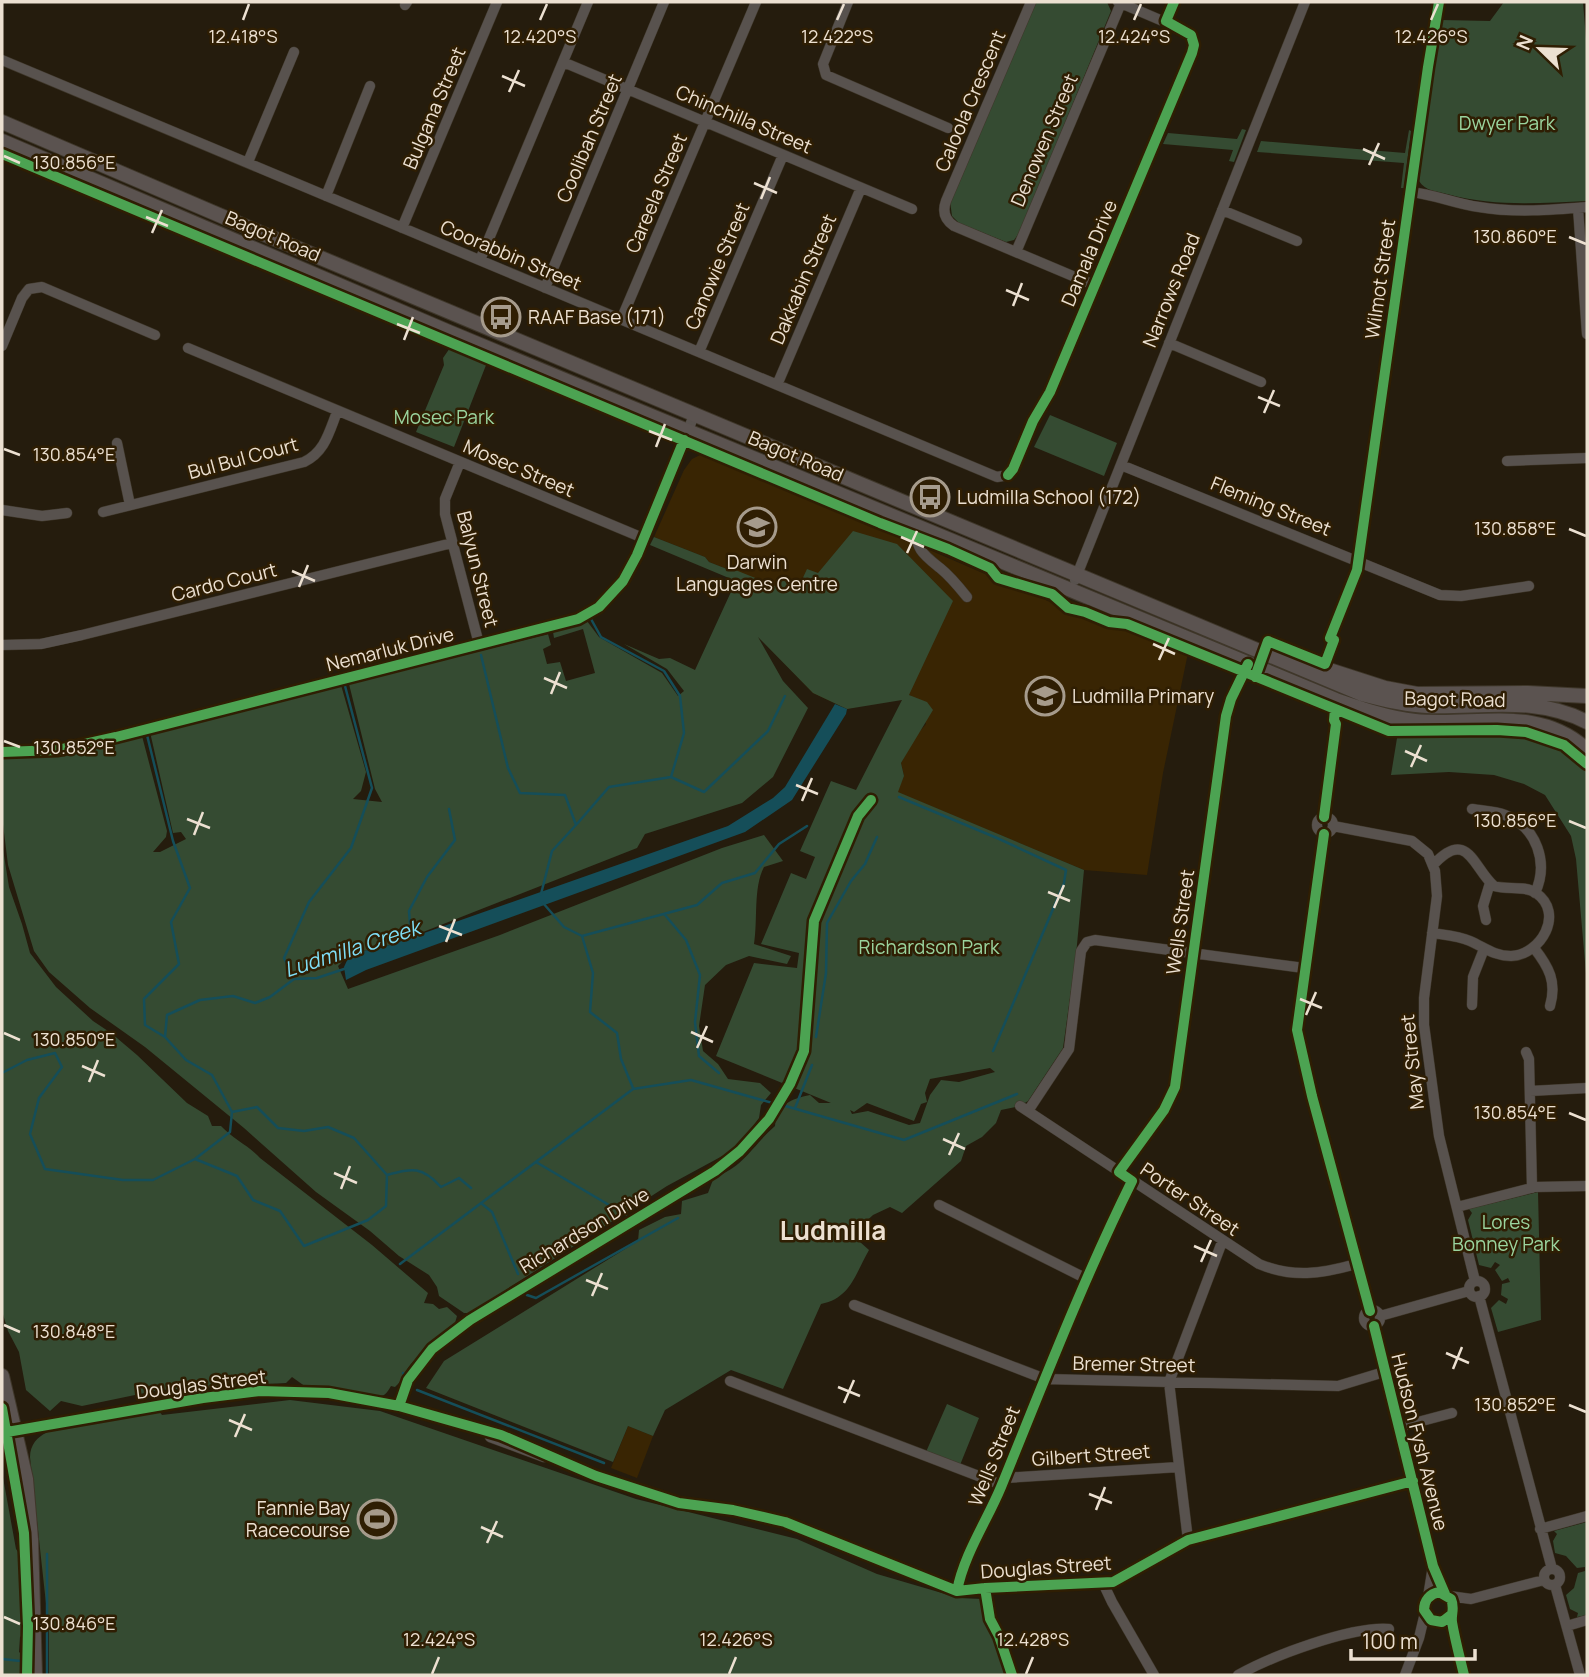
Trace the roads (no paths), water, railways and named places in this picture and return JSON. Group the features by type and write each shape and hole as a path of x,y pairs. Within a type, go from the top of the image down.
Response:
{"main road":[{"name":"Bagot Road","path":"2,122 1370,696 1420,705 1527,704 1559,710 1587,722"},
{"name":"Bagot Road","path":"2,142 687,431 1336,700 1375,713 1415,721 1497,719 1531,722 1573,739 1587,750"},
{"name":"Bagot Road","path":"1265,652 1401,691 1436,695 1528,693 1587,696"},
{"path":"1477,694 1587,690"},
{"path":"1497,719 1520,716 1587,728"},
{"path":"2,1376 26,1479 31,1539 35,1675"}],"street":[{"name":"Bulgana Street","path":"402,228 497,2"},
{"path":"480,260 588,2"},
{"name":"Coolibah Street","path":"545,288 664,2"},
{"name":"Careela Street","path":"621,320 755,2"},
{"name":"Caloola Crescent","path":"848,2 822,64 826,75 948,128"},
{"name":"Caloola Crescent","path":"1016,252 954,226 944,215 946,201 1031,2"},
{"path":"1119,2 1166,21 1174,2"},
{"name":"Denowen Street","path":"1016,252 1119,2"},
{"name":"Narrows Road","path":"1071,591 1305,2"},
{"name":"Wilmot Street","path":"1359,561 1439,2"},
{"name":"Damala Drive","path":"1007,475 1013,469 1033,421 1050,392 1192,53 1193,40 1186,31 1166,21"},
{"path":"248,162 294,52"},
{"name":"Coorabbin Street","path":"2,60 990,475 1007,475"},
{"name":"Chinchilla Street","path":"563,62 912,209"},
{"path":"326,196 370,86"},
{"name":"Canowie Street","path":"699,352 783,155"},
{"name":"Dakkabin Street","path":"777,385 861,188"},
{"path":"1410,192 1478,207 1514,210 1582,208 1587,334"},
{"path":"1222,210 1297,241"},
{"path":"1016,252 1094,285"},
{"path":"2,346 22,298 29,289 42,287 155,335"},
{"path":"1169,343 1261,382"},
{"name":"Mosec Street","path":"188,348 643,538"},
{"name":"Bul Bul Court","path":"103,512 304,462 322,448 337,411"},
{"name":"Nemarluk Drive","path":"2,752 69,747 578,619 589,614 612,595 623,581 695,413"},
{"path":"117,443 130,505"},
{"path":"1507,461 1587,458"},
{"name":"Balyun Street","path":"460,462 445,507 479,644"},
{"name":"Fleming Street","path":"1121,465 1443,596 1529,586"},
{"path":"2,510 41,516 67,513"},
{"path":"918,527 916,537 923,556 967,597"},
{"name":"Cardo Court","path":"2,645 20,646 56,641 452,543"},
{"name":"Wells Street","path":"1119,1172 1164,1110 1175,1087 1226,716 1248,664"},
{"path":"1324,817 1336,724 1336,700"},
{"name":"Richardson Drive","path":"399,1405 408,1380 432,1349 470,1320 715,1171 740,1151 769,1119 790,1084 804,1051 814,920 858,816 871,800"},
{"path":"1472,809 1506,816 1529,832 1542,865 1535,893"},
{"path":"1324,817 1331,819 1333,826 1331,831 1324,834 1317,826 1318,820 1324,817"},
{"path":"1333,826 1392,835 1412,841 1423,849 1433,865 1446,853 1464,852 1473,857 1490,883 1498,887 1531,890 1535,893 1545,904 1548,920 1545,935 1534,948 1511,956 1495,954 1466,939 1432,933"},
{"path":"1324,834 1297,1023 1299,1044 1370,1311"},
{"name":"May Street","path":"1433,865 1437,886 1424,998 1424,1025 1435,1116 1457,1207 1472,1286"},
{"path":"1486,920 1483,906 1490,883"},
{"name":"Porter Street","path":"1194,953 1096,940 1087,942 1081,951 1069,1049 1024,1108 1259,1264 1275,1270 1318,1274 1356,1264"},
{"path":"1534,948 1547,965 1552,978 1550,1006"},
{"path":"1472,1005 1473,977 1484,949"},
{"path":"1194,953 1304,968"},
{"path":"1526,1052 1529,1059 1532,1188"},
{"path":"1530,1091 1587,1088"},
{"name":"Wells Street","path":"957,1591 962,1572 1003,1482 1107,1230 1132,1181"},
{"path":"1457,1207 1532,1188 1587,1185"},
{"path":"939,1205 1087,1279"},
{"path":"1188,1540 1169,1382 1222,1241"},
{"path":"1380,1316 1472,1286 1472,1295 1479,1296 1552,1569"},
{"name":"Bremer Street","path":"854,1305 1045,1379 1338,1386 1384,1372"},
{"path":"1370,1311 1376,1311 1380,1316 1374,1326 1367,1324 1365,1320 1370,1311"},
{"name":"Hudson Fysh Avenue","path":"1374,1326 1433,1566"},
{"name":"Gilbert Street","path":"730,1381 1003,1482 1179,1467"},
{"name":"Douglas Street","path":"15,1431 203,1398 260,1391 329,1393 399,1405 474,1429 531,1454 561,1461 626,1487 669,1500 733,1510 785,1522 957,1591 1118,1581 1188,1540 1413,1481"},
{"path":"1399,1426 1452,1413"},
{"path":"1540,1529 1587,1516"},
{"path":"1433,1566 1453,1602 1454,1636 1464,1675"},
{"path":"1405,1675 1419,1638 1433,1566"},
{"path":"1552,1569 1557,1570 1560,1575 1555,1585 1550,1586 1544,1580 1545,1572 1552,1569"},
{"path":"1419,1638 1471,1599 1544,1580"},
{"path":"1103,1583 1154,1675"},
{"path":"1555,1585 1580,1675"},
{"path":"985,1588 990,1619 1012,1675"},
{"path":"1428,1597 1436,1593 1471,1599"},
{"path":"1425,1613 1454,1636"},
{"path":"1567,1626 1587,1620"},
{"path":"1238,1675 1289,1651 1366,1631 1389,1629"}],"water":[{"path":"835,704 847,709 846,714 792,800 745,832 366,970 346,980 344,967 350,954 390,945 728,826 773,798 785,787"}],"waterway":[{"path":"576,825 609,787 671,777 684,733 680,696 664,671 601,637 591,619"},
{"path":"481,655 508,768 520,793 565,795 576,825 552,851 541,894"},
{"path":"294,979 284,958 309,902 351,848 372,788 345,686"},
{"path":"671,777 704,792 768,731 785,696"},
{"path":"147,735 173,841 190,888 171,922 179,964 144,999 145,1025 165,1037"},
{"path":"899,797 1066,870 1064,883 993,1051"},
{"path":"411,938 409,911 427,877 455,840 449,809"},
{"path":"582,936 697,905 722,883 755,873 779,844 807,826"},
{"path":"816,1037 826,973 827,923 851,881 865,864 877,837"},
{"path":"543,903 564,927 582,936 593,973 590,1012 617,1033 621,1059 633,1088"},
{"path":"665,915 686,940 700,975 695,1022 699,1056 719,1073"},
{"name":"Ludmilla Creek","path":"2,1073 27,1060 55,1053 62,1067 39,1098 30,1134 45,1169 123,1180 153,1180 195,1159 230,1132 232,1112 212,1075 186,1060 165,1037 167,1015 200,1000 233,996 255,1003 270,997 294,979 317,978 347,968"},
{"path":"795,1108 812,1065"},
{"path":"400,1264 633,1089 691,1080 776,1104"},
{"path":"782,1105 904,1140 1017,1094"},
{"path":"195,1159 237,1176 253,1200 280,1211 304,1246 368,1220 386,1206 387,1175 354,1138 328,1127 304,1131 278,1128 257,1107 232,1112"},
{"path":"536,1162 626,1215"},
{"path":"387,1175 411,1170 428,1175 441,1187 459,1178 471,1188"},
{"path":"481,1203 492,1212 518,1274"},
{"path":"527,1295 536,1298 678,1218"},
{"path":"417,1390 604,1463"},
{"path":"47,1554 47,1675"},
{"path":"2,1659 30,1662"}],"place":[{"name":"RAAF Base (171)","path":"501,317"},
{"name":"Ludmilla School (172)","path":"930,497"},
{"name":"Darwin Languages Centre","path":"757,527"},
{"name":"Ludmilla Primary","path":"1045,696"},
{"name":"Fannie Bay Racecourse","path":"377,1519"}],"district":[{"name":"Ludmilla","path":"833,1230"}],"park label":[{"name":"Dwyer Park","path":"1507,123"},
{"name":"Mosec Park","path":"444,417"},
{"name":"Richardson Park","path":"929,947"},
{"name":"Lores Bonney Park","path":"1506,1233"}]}
